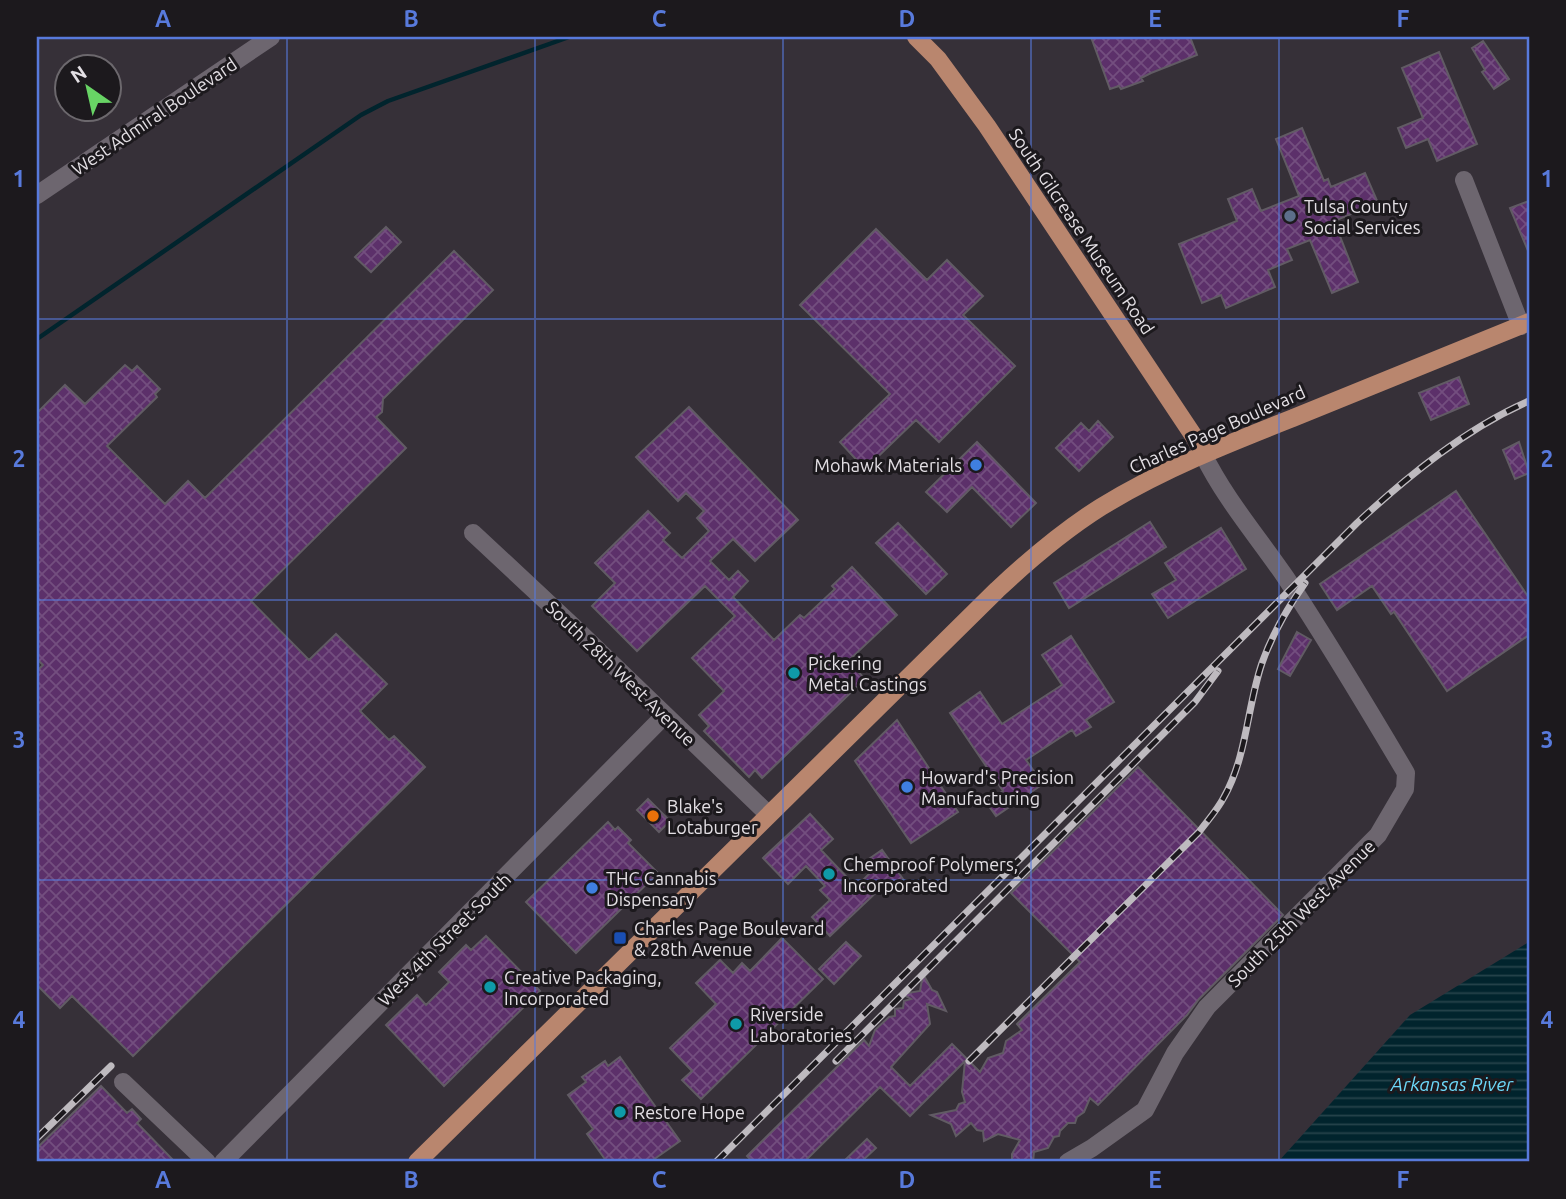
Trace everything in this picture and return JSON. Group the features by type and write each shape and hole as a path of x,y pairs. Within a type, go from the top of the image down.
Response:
{"main road":[{"name":"South Gilcrease Museum Road","path":"916,37 938,59 987,126 1195,438 1203,454"},
{"name":"Charles Page Boulevard","path":"417,1162 1026,562 1098,509 1203,454 1525,324"}],"street":[{"name":"West Admiral Boulevard","path":"37,195 271,37"},
{"path":"1464,180 1525,324"},
{"name":"South 25th West Avenue","path":"1068,1162 1145,1110 1175,1053 1207,1007 1378,835 1405,789 1406,773 1348,674 1285,576 1214,477 1203,454"},
{"name":"South 28th West Avenue","path":"473,533 577,629 768,814"},
{"name":"West 4th Street South","path":"223,1162 665,715"},
{"path":"123,1082 207,1162"}],"water":[{"name":"Arkansas River","path":"1529,942 1529,1162 1278,1162 1410,1015"}],"building":[{"path":"1091,37 1190,37 1197,55 1151,73 1141,78 1143,81 1121,89 1119,86 1110,89"},
{"path":"1483,41 1509,79 1494,89 1482,72 1485,70 1472,48"},
{"path":"1439,52 1477,144 1437,161 1428,139 1406,148 1398,128 1423,118 1402,68"},
{"name":"Tulsa County Social Services","path":"1302,128 1324,181 1328,179 1331,187 1365,173 1378,203 1334,221 1358,282 1332,293 1310,240 1287,249 1292,260 1268,270 1275,287 1226,308 1221,295 1202,303 1179,244 1237,221 1228,199 1252,189 1261,211 1299,196 1276,139"},
{"path":"1529,201 1529,253 1510,208"},
{"path":"386,227 401,242 371,272 355,257"},
{"path":"876,229 927,280 947,260 983,296 963,315 1015,366 939,442 916,420 865,469 840,442 890,394 800,305"},
{"path":"454,251 493,290 383,399 382,412 376,417 406,448 251,601 309,660 336,634 387,684 360,711 389,740 394,736 425,767 133,1056 72,996 60,1008 37,985 37,671 43,665 37,659 37,413 65,385 85,404 125,365 132,371 137,366 160,389 155,394 157,397 107,446 165,504 188,481 205,498"},
{"path":"1459,377 1469,404 1431,420 1419,393"},
{"path":"689,407 798,520 755,561 733,539 710,561 729,580 738,571 748,581 733,597 774,640 800,615 804,618 835,589 832,586 852,567 897,615 848,661 865,679 762,778 755,770 749,777 704,731 709,726 699,715 724,691 692,658 735,616 705,586 637,651 592,606 615,583 595,563 648,511 670,533 663,540 682,558 709,531 697,518 704,511 686,493 678,501 636,457"},
{"path":"1098,421 1113,437 1079,471 1056,448 1081,423 1089,431"},
{"name":"Mohawk Materials","path":"977,442 1036,503 1011,527 972,487 947,512 926,492"},
{"path":"1519,442 1529,473 1515,479 1503,450"},
{"path":"1456,491 1529,598 1529,635 1447,691 1394,612 1391,614 1372,586 1337,610 1320,584"},
{"path":"1150,522 1166,547 1069,608 1054,583"},
{"path":"898,523 947,574 926,594 876,543"},
{"path":"1221,528 1246,569 1168,618 1152,594 1176,580 1165,563"},
{"path":"1297,632 1311,640 1290,676 1278,669"},
{"path":"1071,636 1114,702 1086,720 1091,727 1076,736 1072,730 1026,760 1043,784 996,816 986,802 1003,791 950,713 980,692 1002,724 1062,685 1042,655"},
{"name":"Howard's Precision Manufacturing","path":"897,720 958,812 911,843 855,761"},
{"path":"1138,767 1283,915 1199,999 1187,1015 1098,1105 1090,1098 1075,1123 1068,1123 1059,1136 1054,1137 1048,1148 1034,1152 1033,1162 1012,1162 1012,1154 1020,1140 998,1134 984,1141 983,1131 977,1130 971,1123 956,1136 951,1124 931,1115 956,1110 959,1104 965,1102 962,1092 965,1061 910,1116 880,1087 804,1162 753,1162 747,1156 864,1040 869,1046 875,1030 889,1017 895,1016 895,1009 903,1008 904,1001 911,999 902,994 920,991 923,974 932,990 937,992 946,1011 927,1004 930,1024 891,1067 910,1086 952,1044 980,1072 988,1058 1003,1053 1006,1041 1022,1030 1017,1024 1080,962 1011,893"},
{"name":"Blake's Lotaburger","path":"648,799 670,821 659,832 637,810"},
{"name":"Chemproof Polymers, Incorporated","path":"810,814 833,839 821,850 856,887 873,870 866,861 882,850 903,879 888,890 884,885 830,936 812,917 830,900 820,890 825,886 806,866 788,884 763,858"},
{"name":"THC Cannabis Dispensary","path":"608,822 615,830 618,827 631,840 628,843 658,873 576,953 526,902"},
{"name":"Creative Packaging, Incorporated","path":"486,936 540,991 444,1086 386,1025 417,995 426,1005 449,982 439,972 466,945 471,950"},
{"name":"Riverside Laboratories","path":"782,938 823,979 701,1099 682,1080 692,1071 670,1048 716,1004 696,983 720,960 733,973 742,963 750,971"},
{"path":"846,942 861,956 834,984 819,969"},
{"name":"Restore Hope","path":"620,1057 680,1141 650,1162 607,1162 587,1134 593,1129 568,1095 586,1082 582,1077 605,1061 608,1066"},
{"path":"101,1086 127,1113 132,1109 141,1119 137,1123 175,1162 37,1162 37,1148"},
{"path":"867,1139 876,1148 861,1162 843,1162"}],"waterway":[{"path":"37,339 361,115 388,101 569,37"}],"railway":[{"path":"716,1162 1357,523 1438,455 1482,425 1529,401"},
{"path":"969,1061 1199,832 1216,810 1238,765 1257,680 1266,653 1305,583"},
{"path":"836,1061 1195,702 1218,671"},
{"path":"37,1138 111,1066"}],"place":[{"name":"Tulsa County Social Services","path":"1290,216"},
{"name":"Mohawk Materials","path":"976,465"},
{"name":"Pickering Metal Castings","path":"794,673"},
{"name":"Howard's Precision Manufacturing","path":"907,787"},
{"name":"Blake's Lotaburger","path":"653,816"},
{"name":"Chemproof Polymers, Incorporated","path":"829,874"},
{"name":"THC Cannabis Dispensary","path":"592,888"},
{"name":"Charles Page Boulevard & 28th Avenue","path":"620,938"},
{"name":"Creative Packaging, Incorporated","path":"490,987"},
{"name":"Riverside Laboratories","path":"736,1024"},
{"name":"Restore Hope","path":"620,1112"}]}
